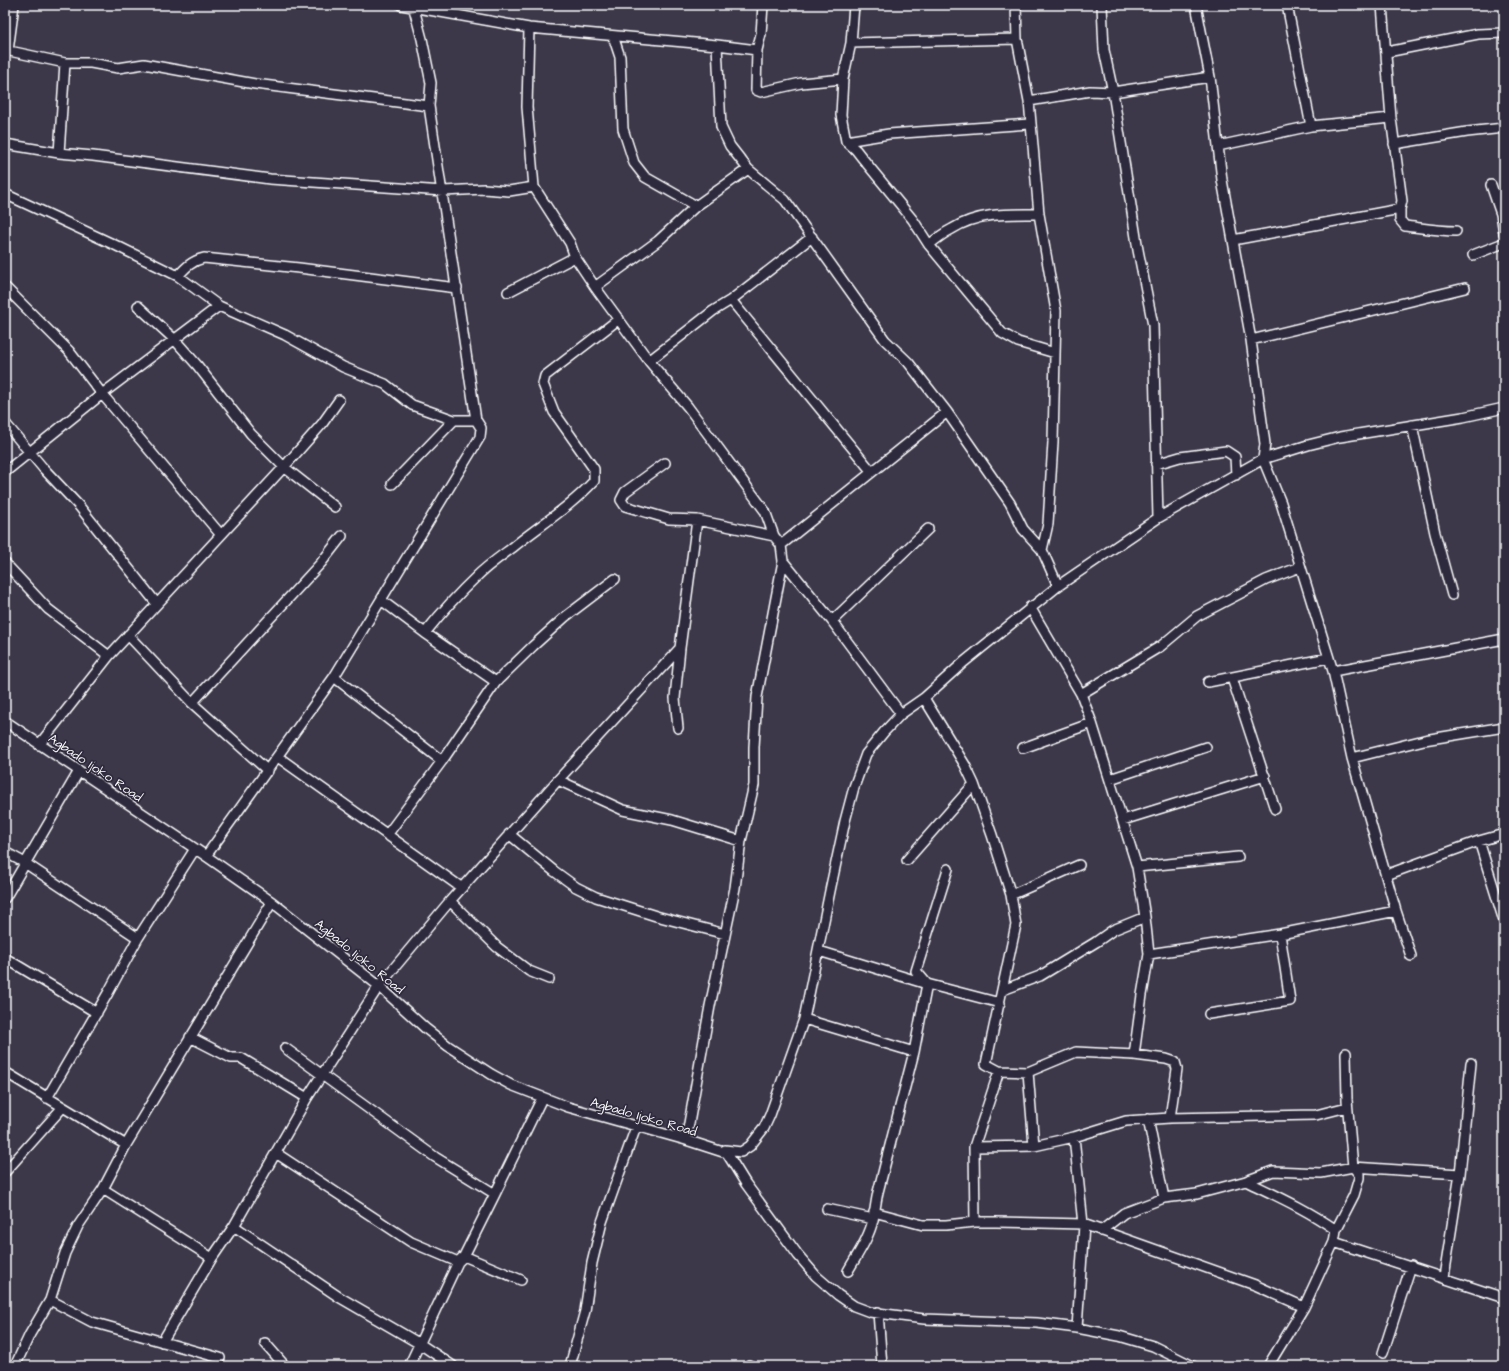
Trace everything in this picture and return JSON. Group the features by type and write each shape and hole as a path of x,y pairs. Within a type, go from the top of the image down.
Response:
{"street":[{"path":"14,5 7,50 65,63 91,63 118,68 144,64 255,84 429,106"},
{"path":"401,5 529,28 757,50"},
{"path":"764,5 761,34 757,50 756,90 761,92 802,83 843,79"},
{"path":"854,5 851,43 843,79 841,115 846,141 856,150 912,220 929,245 1002,334 1018,342 1055,353"},
{"path":"1016,5 1017,39 1028,101 1039,214 1056,311 1053,442 1048,517 1042,550"},
{"path":"1102,5 1104,50 1113,92 1138,250 1153,325 1158,518"},
{"path":"1196,5 1210,77 1222,180 1251,340 1265,444 1263,459 1281,503 1333,671 1352,758 1396,911 1411,956"},
{"path":"1287,5 1311,126"},
{"path":"1382,5 1387,52 1391,118 1402,201 1400,220 1405,226 1441,231 1456,231"},
{"path":"206,856 334,677 480,437 481,428 476,420 443,191 429,106 431,83 422,39 413,6"},
{"path":"529,28 527,107 534,187 570,243 575,257 595,287 649,360 688,407 765,511 774,536 781,545 784,561 772,629 757,697 754,747 754,784 741,841 735,888 710,1006 710,1014 686,1140"},
{"path":"1387,52 1478,34 1504,33"},
{"path":"613,36 620,57 623,129 634,163 645,177 696,206"},
{"path":"851,43 1017,39"},
{"path":"717,45 721,127 730,146 748,169 785,200 885,340 908,362 947,412 1010,503 1023,529 1042,550 1058,586"},
{"path":"59,153 65,63"},
{"path":"1028,101 1090,91 1113,92 1210,77"},
{"path":"1218,146 1311,126 1391,118"},
{"path":"846,141 889,134 1030,124"},
{"path":"1394,144 1467,132 1504,128"},
{"path":"5,144 59,153 270,179 443,191 484,189 509,191 534,187"},
{"path":"595,287 658,240 696,206 748,169"},
{"path":"1491,185 1501,214 1504,233"},
{"path":"5,194 178,276 219,306 285,335 343,367 385,384 412,405 454,420 476,420"},
{"path":"1233,240 1400,209"},
{"path":"929,245 952,228 982,216 1004,214 1039,214"},
{"path":"649,360 812,238"},
{"path":"1473,255 1503,245"},
{"path":"508,292 575,257"},
{"path":"178,276 189,264 204,258 299,268 457,288"},
{"path":"5,288 69,351 102,394 221,535"},
{"path":"1251,340 1465,288"},
{"path":"731,300 872,472"},
{"path":"138,306 175,340 252,434 284,467 335,507"},
{"path":"5,472 102,394 219,306"},
{"path":"425,633 477,576 555,516 586,490 594,481 594,469 554,412 543,384 545,376 619,319"},
{"path":"39,745 110,656 156,604 284,467 322,424 339,400"},
{"path":"914,1052 804,1019 845,821 860,767 866,754 874,743 901,714 924,698 1030,607 1058,586 1158,518 1263,459 1324,441 1504,409"},
{"path":"781,545 947,412"},
{"path":"392,484 454,420"},
{"path":"5,423 29,452 79,506 156,604"},
{"path":"1412,425 1435,533 1452,595"},
{"path":"1156,464 1180,457 1226,451 1235,457 1236,475"},
{"path":"665,463 625,492 621,500 622,504 669,519 697,520 774,536"},
{"path":"678,728 676,698 680,648 697,520"},
{"path":"832,621 928,529"},
{"path":"192,703 321,563 342,536"},
{"path":"784,561 832,621 901,714"},
{"path":"5,563 48,608 110,656"},
{"path":"1081,694 1161,646 1197,616 1266,580 1300,567"},
{"path":"387,835 442,761 496,682 565,617 615,579"},
{"path":"381,600 425,633 496,682"},
{"path":"1030,607 1081,694 1092,723 1137,867 1149,954 1134,1055"},
{"path":"128,636 192,703 268,771"},
{"path":"1333,671 1504,639"},
{"path":"162,1342 212,1258 234,1226 307,1098 379,986 450,901 509,834 680,648"},
{"path":"1208,682 1328,658"},
{"path":"334,677 442,761"},
{"path":"1232,678 1275,810"},
{"path":"924,698 965,765 974,784 992,834 1011,895 1016,926 986,1064 999,1071 1028,1072 1076,1052 1134,1055 1166,1059 1176,1062 1178,1069 1170,1118"},
{"name":"Agbado Ijoko Road","path":"5,721 272,902 379,986 425,1028 448,1046 481,1068 511,1085 542,1098 723,1152 726,1150 741,1152 750,1146 764,1128 804,1019"},
{"path":"1023,748 1092,723"},
{"path":"1352,758 1424,740 1504,727"},
{"path":"1110,779 1206,747"},
{"path":"278,757 462,888"},
{"path":"5,898 79,771"},
{"path":"1123,820 1265,776"},
{"path":"558,780 623,810 672,820 741,841"},
{"path":"907,860 974,784"},
{"path":"509,834 576,887 596,896 656,916 725,934"},
{"path":"1386,875 1479,841 1504,834"},
{"path":"1479,841 1504,921"},
{"path":"47,1098 97,1014 138,938 195,849"},
{"path":"5,852 25,863 138,938"},
{"path":"1137,867 1238,858"},
{"path":"1011,895 1079,865"},
{"path":"927,984 916,971 948,870"},
{"path":"450,901 497,947 529,970 549,979"},
{"path":"15,1366 30,1334 50,1300 65,1253 78,1226 103,1190 126,1145 272,902"},
{"path":"1149,954 1280,934 1396,911"},
{"path":"1003,990 1040,976 1113,930 1145,917"},
{"path":"1209,1014 1290,1001 1280,934"},
{"path":"819,951 927,984 1000,1003"},
{"path":"5,958 97,1014"},
{"path":"848,1271 863,1245 874,1216 914,1052 927,984"},
{"path":"190,1037 231,1058 241,1058 307,1098"},
{"path":"285,1048 435,1157 496,1194"},
{"path":"1268,1366 1304,1307 1334,1242 1336,1230 1354,1195 1359,1178 1359,1174 1353,1167 1347,1107 1346,1053"},
{"path":"1444,1277 1460,1174 1471,1063"},
{"path":"975,1222 974,1147 999,1071"},
{"path":"5,1072 126,1145"},
{"path":"1028,1072 1034,1146"},
{"path":"409,1366 461,1259 496,1194 542,1098"},
{"path":"5,1172 63,1107"},
{"path":"974,1147 1034,1146 1074,1137 1126,1121 1170,1118 1316,1115 1347,1107"},
{"path":"1148,1119 1164,1198"},
{"path":"570,1366 585,1311 592,1263 602,1222 636,1127"},
{"path":"1074,1137 1083,1225 1077,1328"},
{"path":"726,1150 746,1184 798,1256 816,1276 838,1295 854,1306 870,1312 924,1319 1037,1323 1077,1328 1119,1336 1153,1346 1193,1366"},
{"path":"276,1153 411,1242 522,1280"},
{"path":"1101,1231 1124,1213 1164,1198 1197,1194 1246,1181 1273,1171 1321,1173 1353,1167 1460,1174"},
{"path":"1246,1181 1321,1219 1336,1230"},
{"path":"103,1190 212,1258"},
{"path":"827,1209 923,1225 946,1225 975,1222 1083,1225 1254,1285 1304,1307"},
{"path":"234,1226 339,1297 420,1344 454,1366"},
{"path":"1334,1242 1411,1266 1504,1298"},
{"path":"1383,1354 1411,1266"},
{"path":"50,1300 92,1322 220,1358"},
{"path":"878,1312 882,1366"},
{"path":"265,1344 285,1366"}]}
